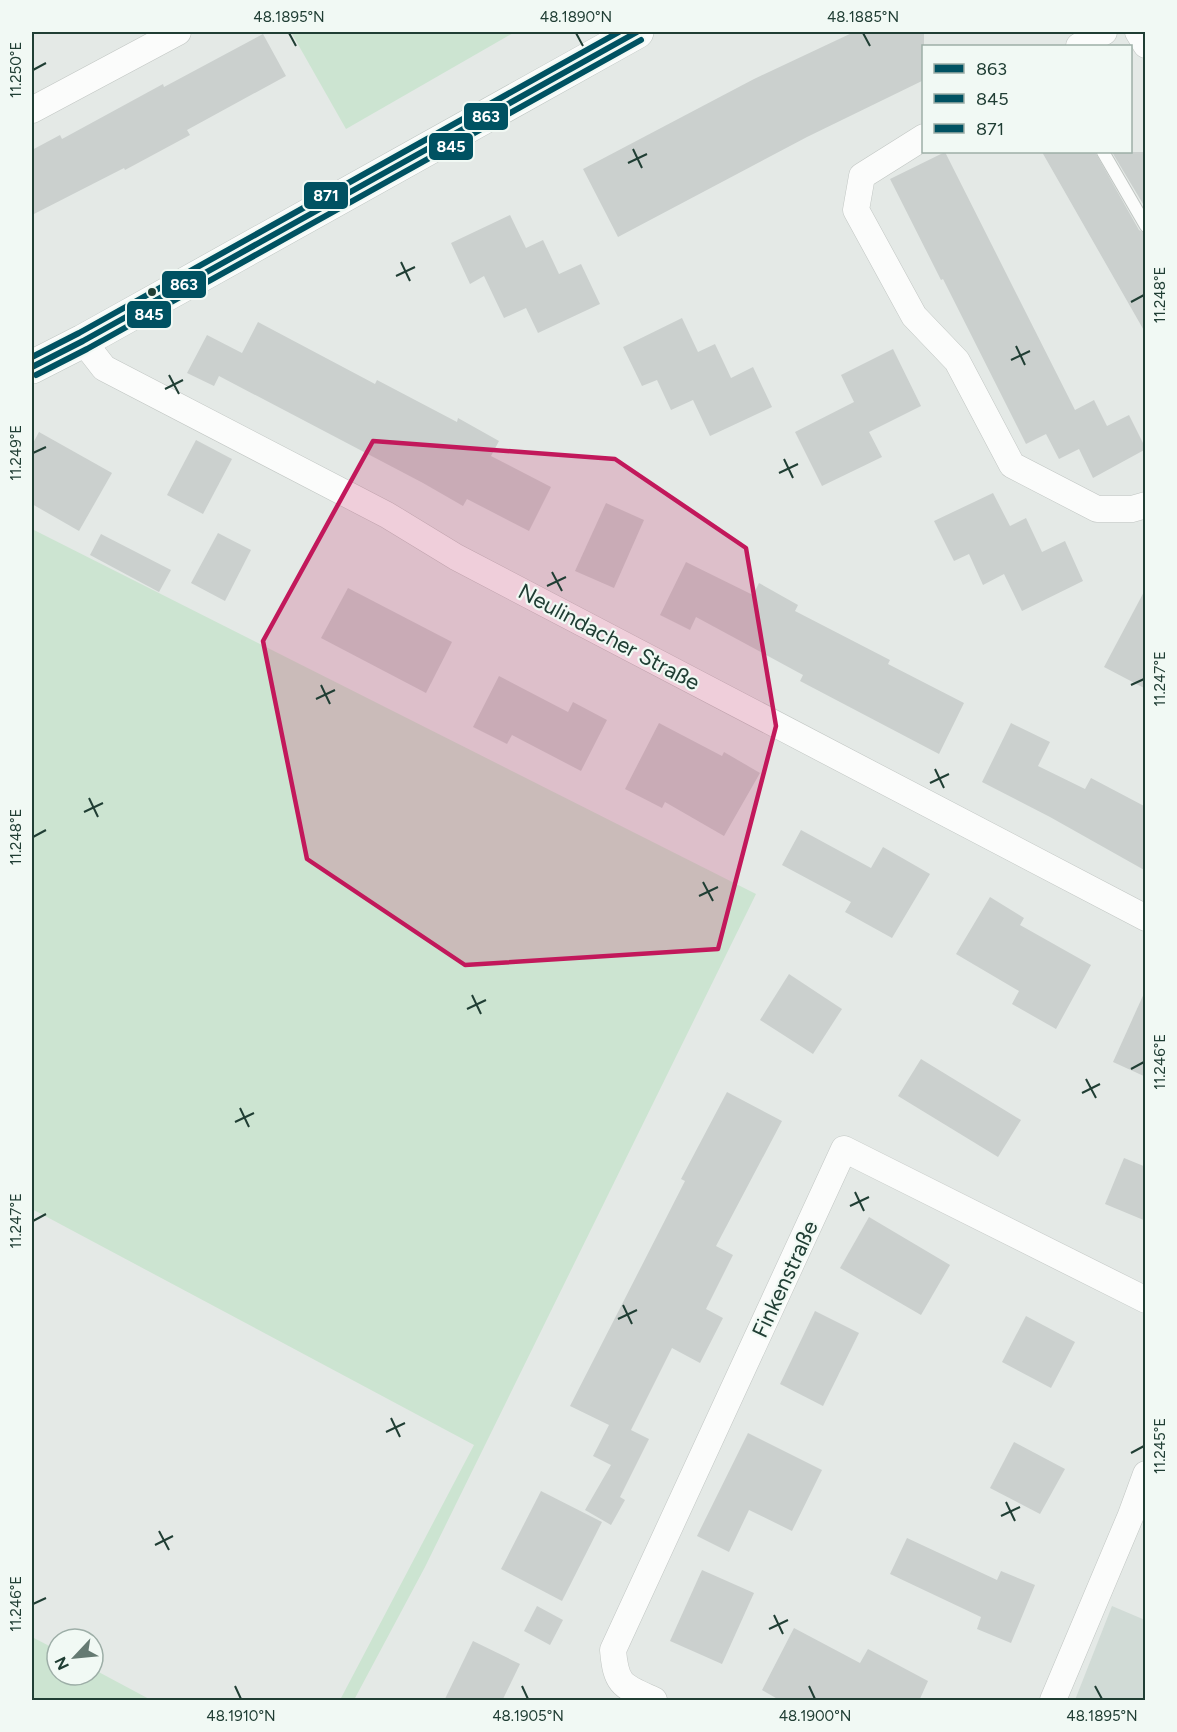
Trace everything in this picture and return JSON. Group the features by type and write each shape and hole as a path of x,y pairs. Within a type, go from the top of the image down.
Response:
{"street":[{"path":"32,110 178,32"},
{"path":"32,367 83,341 637,32"},
{"path":"1081,45 1104,32"},
{"path":"1138,32 1146,45"},
{"path":"922,138 862,176 856,210 914,316 957,361 1012,465 1097,509 1132,509 1146,505"},
{"name":"Neulindacher Straße","path":"83,341 104,368 387,515 456,557 1146,918"},
{"name":"Finkenstraße","path":"654,1701 621,1682 615,1671 613,1650 844,1149 1146,1300"},
{"path":"1053,1701 1146,1474"}],"lane":[{"path":"1104,153 1146,226"}],"highlighted area":[{"path":"373,441 615,459 746,548 776,726 718,949 465,965 307,859 263,641"}],"shaded area":[{"path":"1112,1606 1145,1620 1145,1700 1075,1700"}],"green space":[{"path":"291,32 515,32 346,129"},
{"path":"32,529 756,894 425,1567 354,1700 340,1700 474,1445 32,1209"},
{"path":"32,1637 45,1644 45,1687 105,1687 105,1675 151,1700 32,1700"}],"building":[{"path":"854,32 924,32 922,81 807,137 618,237 583,169 754,79"},
{"path":"263,34 286,76 187,130 190,135 125,170 124,168 32,215 32,150 60,135 62,139 163,84 164,87"},
{"path":"1146,152 1146,209 1113,153"},
{"path":"946,153 1075,410 1094,400 1107,426 1129,415 1146,449 1093,478 1079,449 1059,459 1046,434 1026,444 890,179"},
{"path":"1043,153 1096,153 1139,230 1146,234 1146,334"},
{"path":"510,215 526,248 543,240 559,274 581,264 600,304 538,333 526,308 504,318 484,276 470,284 451,243"},
{"path":"682,318 698,352 715,344 731,378 753,367 772,407 710,436 693,400 671,410 657,380 642,386 623,347"},
{"path":"258,322 375,384 377,380 457,422 458,418 499,441 491,456 551,487 529,531 467,499 463,506 219,376 214,386 187,373 207,335 242,353"},
{"path":"893,349 921,406 869,432 882,457 822,486 795,432 854,402 841,375"},
{"path":"39,432 112,473 79,531 32,504 32,445"},
{"path":"196,440 232,459 203,514 167,495"},
{"path":"993,493 1010,526 1026,518 1042,552 1065,541 1083,581 1022,611 1004,574 983,585 969,554 954,561 934,521"},
{"path":"606,503 644,520 614,588 575,571"},
{"path":"218,533 251,550 225,601 191,583"},
{"path":"101,534 171,570 159,592 90,555"},
{"path":"686,562 753,595 759,583 798,605 795,611 890,660 888,664 964,703 939,754 800,681 803,675 696,617 690,630 660,615"},
{"path":"348,588 452,642 426,693 321,638"},
{"path":"1146,588 1146,689 1104,667"},
{"path":"499,676 568,712 573,702 607,720 581,771 512,735 507,744 473,727"},
{"path":"659,723 722,756 724,752 760,773 724,836 665,802 662,808 625,789"},
{"path":"1011,723 1050,742 1038,766 1085,789 1091,778 1146,807 1146,871 982,782"},
{"path":"801,830 871,868 883,847 930,874 892,938 845,912 851,902 782,865"},
{"path":"990,897 1024,918 1020,925 1091,965 1056,1029 1012,1004 1019,991 956,954"},
{"path":"789,974 842,1009 813,1054 760,1020"},
{"path":"1146,989 1146,1077 1113,1062"},
{"path":"921,1059 1021,1120 998,1157 898,1096"},
{"path":"727,1092 782,1121 716,1246 733,1255 706,1309 723,1318 700,1363 672,1348 631,1430 649,1439 620,1497 625,1500 611,1525 585,1510 611,1465 593,1456 609,1425 570,1406 685,1181 681,1179"},
{"path":"1124,1158 1146,1167 1146,1221 1105,1204"},
{"path":"869,1217 950,1265 921,1315 840,1268"},
{"path":"815,1311 859,1333 823,1406 780,1384"},
{"path":"1026,1316 1075,1342 1051,1388 1002,1362"},
{"path":"748,1433 822,1470 792,1531 749,1510 729,1552 697,1536"},
{"path":"1014,1442 1065,1469 1040,1514 990,1488"},
{"path":"541,1491 602,1522 562,1601 501,1569"},
{"path":"907,1538 997,1580 1001,1571 1035,1585 1011,1643 977,1629 981,1617 890,1574"},
{"path":"702,1570 754,1593 722,1664 670,1641"},
{"path":"537,1606 563,1620 550,1645 524,1631"},
{"path":"794,1628 860,1663 868,1649 928,1681 919,1701 781,1701 762,1690"},
{"path":"473,1641 520,1664 502,1701 444,1701"}],"transit line":[{"name":"871","path":"32,357 619,32"},
{"name":"863","path":"32,367 83,341 637,32"},
{"name":"845","path":"36,375 87,349 641,40"}]}
